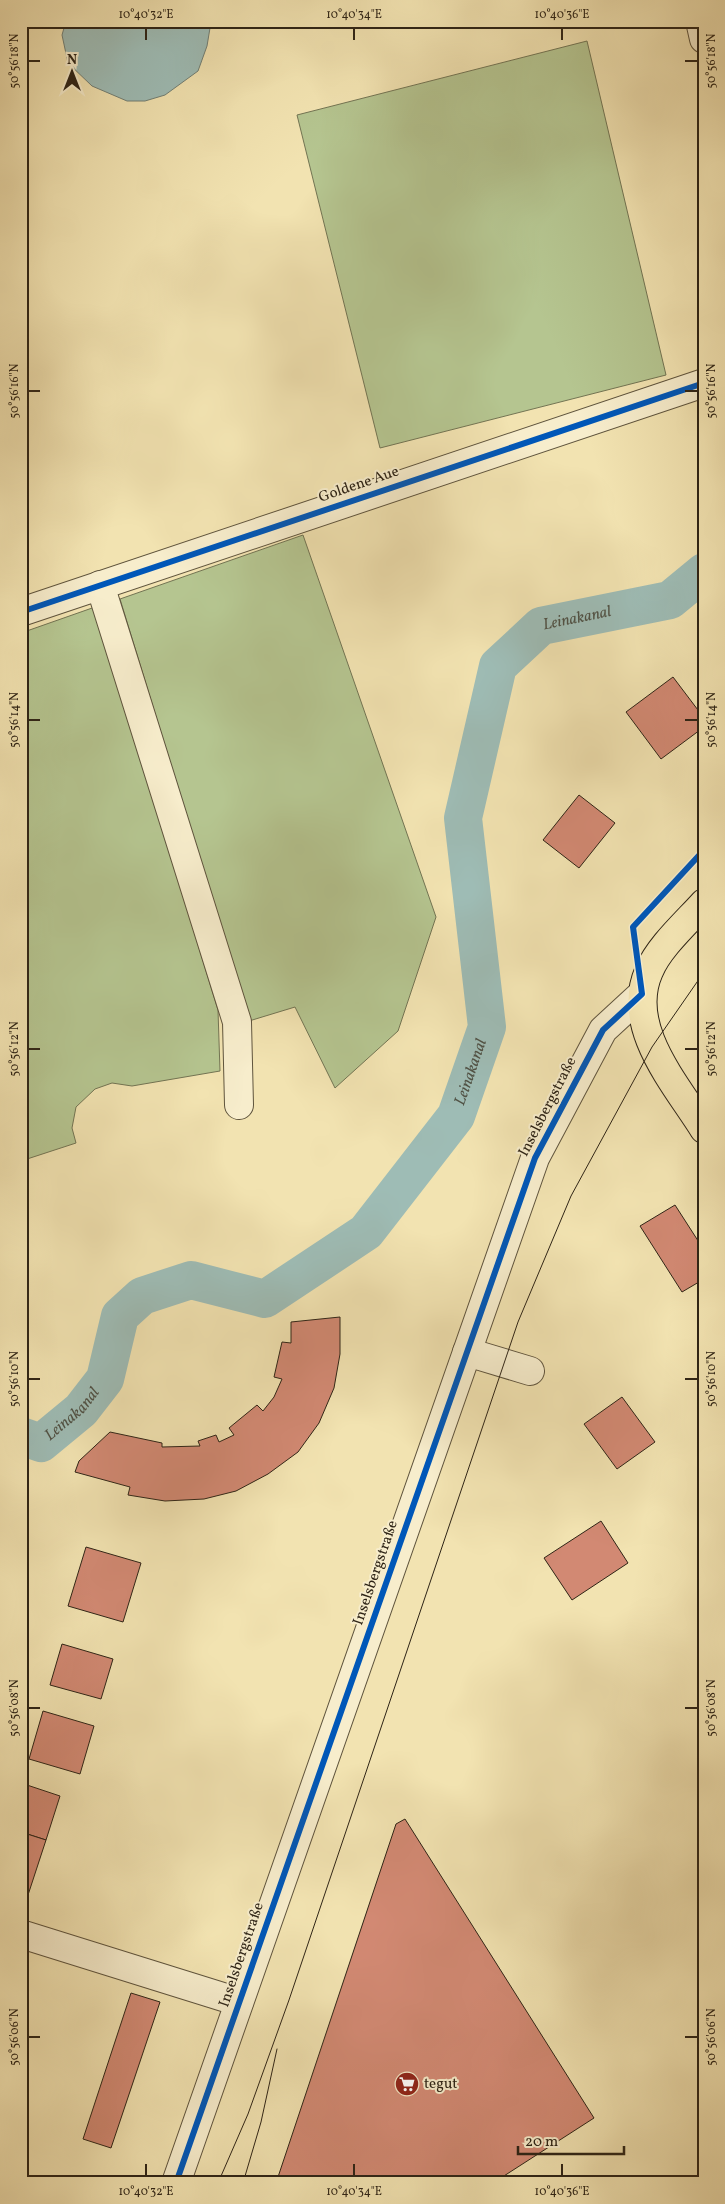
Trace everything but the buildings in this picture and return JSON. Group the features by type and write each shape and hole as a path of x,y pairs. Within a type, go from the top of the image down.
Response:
{"main road":[{"path":"704,903 661,951 649,971 642,994 642,1014 652,1047 704,1129"}],"street":[{"path":"700,21 704,38"},
{"name":"Goldene Aue","path":"21,612 704,383"},
{"path":"100,586 237,1022 239,1105"},
{"name":"Inselsbergstraße","path":"176,2183 535,1158 603,1030 642,994"},
{"path":"467,1352 530,1371"},
{"path":"21,1934 239,2002"}],"green space":[{"path":"587,41 666,375 380,448 297,115"},
{"path":"303,535 436,917 398,1031 335,1088 295,1007 249,1021 120,599"},
{"path":"95,607 218,1010 220,1071 132,1086 112,1083 95,1089 76,1107 72,1128 76,1143 21,1161 21,633"}],"water":[{"path":"66,21 211,22 207,46 198,71 165,95 145,101 127,101 92,86 68,63 62,35"}],"waterway":[{"name":"Leinakanal","path":"21,1436 41,1443 81,1410 105,1379 120,1316 142,1296 191,1280 265,1299 366,1232 456,1116 487,1027 463,818 498,666 541,626 670,600 704,572"}],"tram line":[{"path":"218,2183 248,2114 289,2000 518,1322 571,1196 652,1047 704,972"},
{"path":"243,2183 261,2122 277,2049"}],"cycle path":[{"path":"21,612 704,383"},
{"path":"176,2183 535,1158 603,1030 642,994 633,927 704,850"}],"place":[{"name":"tegut","path":"407,2084"}]}
